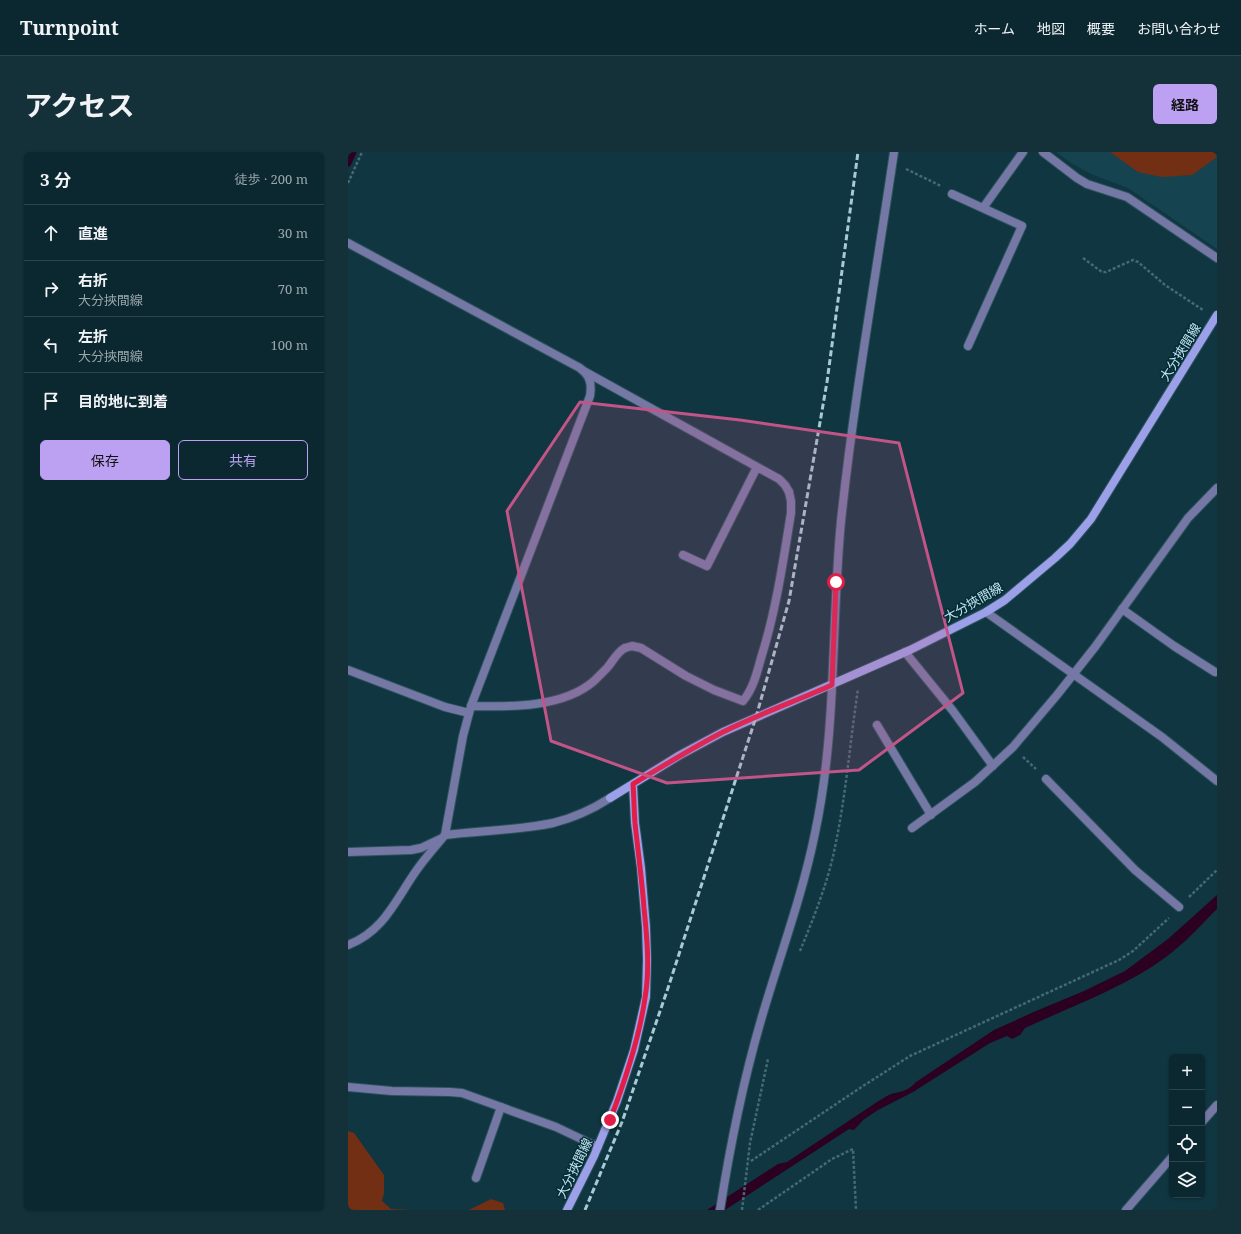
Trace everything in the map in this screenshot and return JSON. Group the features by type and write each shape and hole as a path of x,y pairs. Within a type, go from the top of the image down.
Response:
{"main road":[{"name":"大分挾間線","path":"610,798 680,755 723,732 905,652 986,612 1005,600 1055,558 1070,544 1092,519 1216,317"},
{"name":"大分挾間線","path":"568,1210 610,1120 626,1077 640,1027 646,997 646,927 641,868 635,823 633,784"}],"street":[{"path":"720,1210 734,1128 749,1065 775,973 797,906 816,833 824,784 832,685 836,582 850,444 894,152"},
{"path":"983,208 1023,152"},
{"path":"1043,152 1087,184 1127,197 1217,258"},
{"path":"952,194 1022,226 968,346"},
{"path":"348,244 580,368 779,479 789,492 791,501 791,513 770,628 755,680 743,701 714,690 686,676 641,648 632,646 621,650 607,668 593,682 578,692 566,697 550,702 470,710 445,707 348,670"},
{"path":"348,945 368,935 377,928 427,856 445,835 470,710 590,396 592,387 590,379 580,368"},
{"path":"683,555 707,566 757,467"},
{"path":"912,828 975,782 1013,747 1073,674 1188,518 1217,488"},
{"path":"1122,609 1174,646 1215,672"},
{"path":"986,612 1162,737 1217,781"},
{"path":"905,652 953,711 993,766"},
{"path":"877,726 931,815"},
{"path":"1046,779 1131,866 1179,907"},
{"path":"348,852 411,850 421,848 445,835 554,822 582,813 610,798"},
{"path":"348,1087 392,1091 462,1093 556,1126 598,1147"},
{"path":"1205,1119 1217,1105"},
{"path":"476,1178 500,1107"},
{"path":"1126,1210 1169,1160"}],"path":[{"path":"348,183 362,152"},
{"path":"904,168 951,190 952,194"},
{"path":"1083,258 1102,272 1106,272 1132,260 1138,262 1165,285 1216,317"},
{"path":"798,957 823,891 835,847 847,778 859,687"},
{"path":"1013,747 1046,779"},
{"path":"751,1160 910,1056 1119,960 1142,943 1217,870"},
{"path":"742,1210 750,1143 769,1056"},
{"path":"758,1210 832,1159 853,1149 856,1210"}],"highlighted area":[{"path":"580,402 740,420 899,443 963,693 859,770 667,783 551,741 507,511"}],"shaded area":[{"path":"1056,152 1217,152 1217,249 1128,188 1091,174 1071,163"},
{"path":"1110,152 1217,152 1217,157 1192,175 1161,177 1138,172"},
{"path":"1217,895 1217,909 1180,946 1150,968 1097,996 1025,1028 1020,1035 1012,1039 1007,1036 990,1043 913,1092 878,1110 863,1120 854,1130 849,1129 725,1210 707,1210 778,1164 787,1162 884,1098 891,1094 908,1089 916,1082 994,1030 1084,991 1125,971 1168,939"},
{"path":"348,1131 354,1133 384,1175 384,1193 382,1201 391,1209 410,1210 348,1210"},
{"path":"491,1199 503,1203 505,1210 469,1210"}],"waterway":[{"path":"348,163 353,152"}],"railway":[{"path":"585,1210 622,1122 668,988 756,717 789,601 827,382 858,152"}],"route":[{"path":"610,1120 634,1050 646,997 646,927 641,868 635,823 633,784 680,755 723,732 832,685 836,582"}]}
